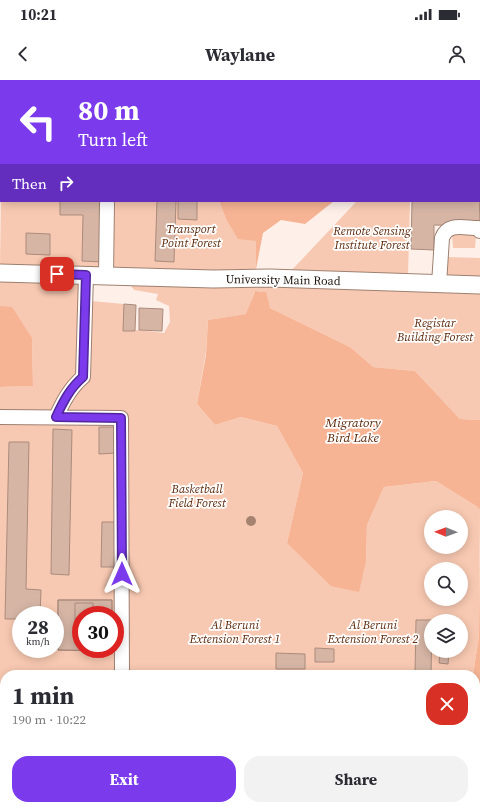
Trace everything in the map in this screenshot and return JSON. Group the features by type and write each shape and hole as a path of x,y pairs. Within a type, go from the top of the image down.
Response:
{"street":[{"path":"106,276 107,203"},
{"path":"439,284 442,238 444,232 450,227 478,228 480,231"},
{"name":"University Main Road","path":"0,273 263,278 480,285"},
{"path":"56,417 75,383 83,377 86,275"},
{"path":"0,417 121,418 122,670"}],"green space":[{"name":"Transport Point Forest","path":"1,202 219,202 226,219 256,241 256,269 254,273 0,267"},
{"name":"Remote Sensing Institute Forest","path":"356,202 410,202 408,277 289,273"},
{"path":"452,234 476,235 475,248 453,248"},
{"path":"448,257 480,258 480,282 446,280"},
{"path":"0,273 86,275 83,377 56,417 121,418 120,606 72,606 72,658 120,658 120,670 0,670 0,387 33,386 32,338 0,306"},
{"path":"128,282 480,287 480,420 460,419 415,371 372,367 350,347 270,308 261,291 254,292 247,314 208,320 206,352 197,404 215,425 241,417 277,426 303,473 287,543 366,561 367,525 384,487 436,481 476,506 480,510 479,636 474,670 431,670 431,658 468,658 468,614 424,614 424,620 416,620 415,670 122,670 122,658 124,658 124,606 123,606 124,413 65,410 88,373 92,301 124,304 124,331 139,330 164,333 170,322 169,306 156,300 158,294 134,290","holes":["315,648 334,649 334,662 315,662","276,654 305,654 305,669 276,668"]}],"water":[{"path":"219,202 333,202 305,224 281,220 263,233 256,269 256,241 238,239 226,219"},
{"name":"Migratory Bird Lake","path":"255,291 266,292 270,308 350,347 373,367 415,371 460,419 480,420 480,510 436,481 384,487 367,525 366,561 359,592 331,586 287,543 303,473 277,426 241,417 215,425 197,404 206,355 208,320 246,314"},
{"path":"0,306 12,307 32,338 33,386 0,387"},
{"path":"480,553 480,670 474,670 479,636"}],"building":[{"path":"60,202 104,202 103,262 82,261 83,215 60,215"},
{"path":"157,202 176,202 174,262 155,261"},
{"path":"178,202 197,202 197,220 178,219"},
{"path":"412,202 479,202 480,226 434,225 434,250 411,249"},
{"path":"26,233 50,234 50,255 26,254"},
{"path":"124,304 136,305 135,331 123,331"},
{"path":"139,308 163,309 162,331 139,330"},
{"path":"99,427 116,427 117,453 99,454"},
{"path":"53,429 72,430 69,575 51,574"},
{"path":"9,442 29,442 26,589 41,590 40,606 12,606 12,619 5,619"},
{"path":"102,522 116,522 115,567 101,567"},
{"path":"58,600 112,600 112,606 93,606 93,603 75,603 75,606 72,606 72,650 64,650 64,606 58,606"},
{"path":"58,600 112,600 112,606 72,606 72,650 64,650 64,606 58,606"},
{"path":"416,620 424,620 424,658 431,658 431,670 415,670"},
{"path":"315,648 334,649 334,662 315,662"},
{"path":"276,653 305,654 305,669 276,669"},
{"path":"439,658 448,658 448,664 439,663"}],"route":[{"path":"57,274 86,275 83,377 75,383 56,417 121,418 122,574"}],"park label":[{"name":"Registar Building Forest","path":"435,330"},
{"name":"Basketball Field Forest","path":"197,496"},
{"name":"Al Beruni Extension Forest 1","path":"235,632"},
{"name":"Al Beruni Extension Forest 2","path":"373,632"}]}
